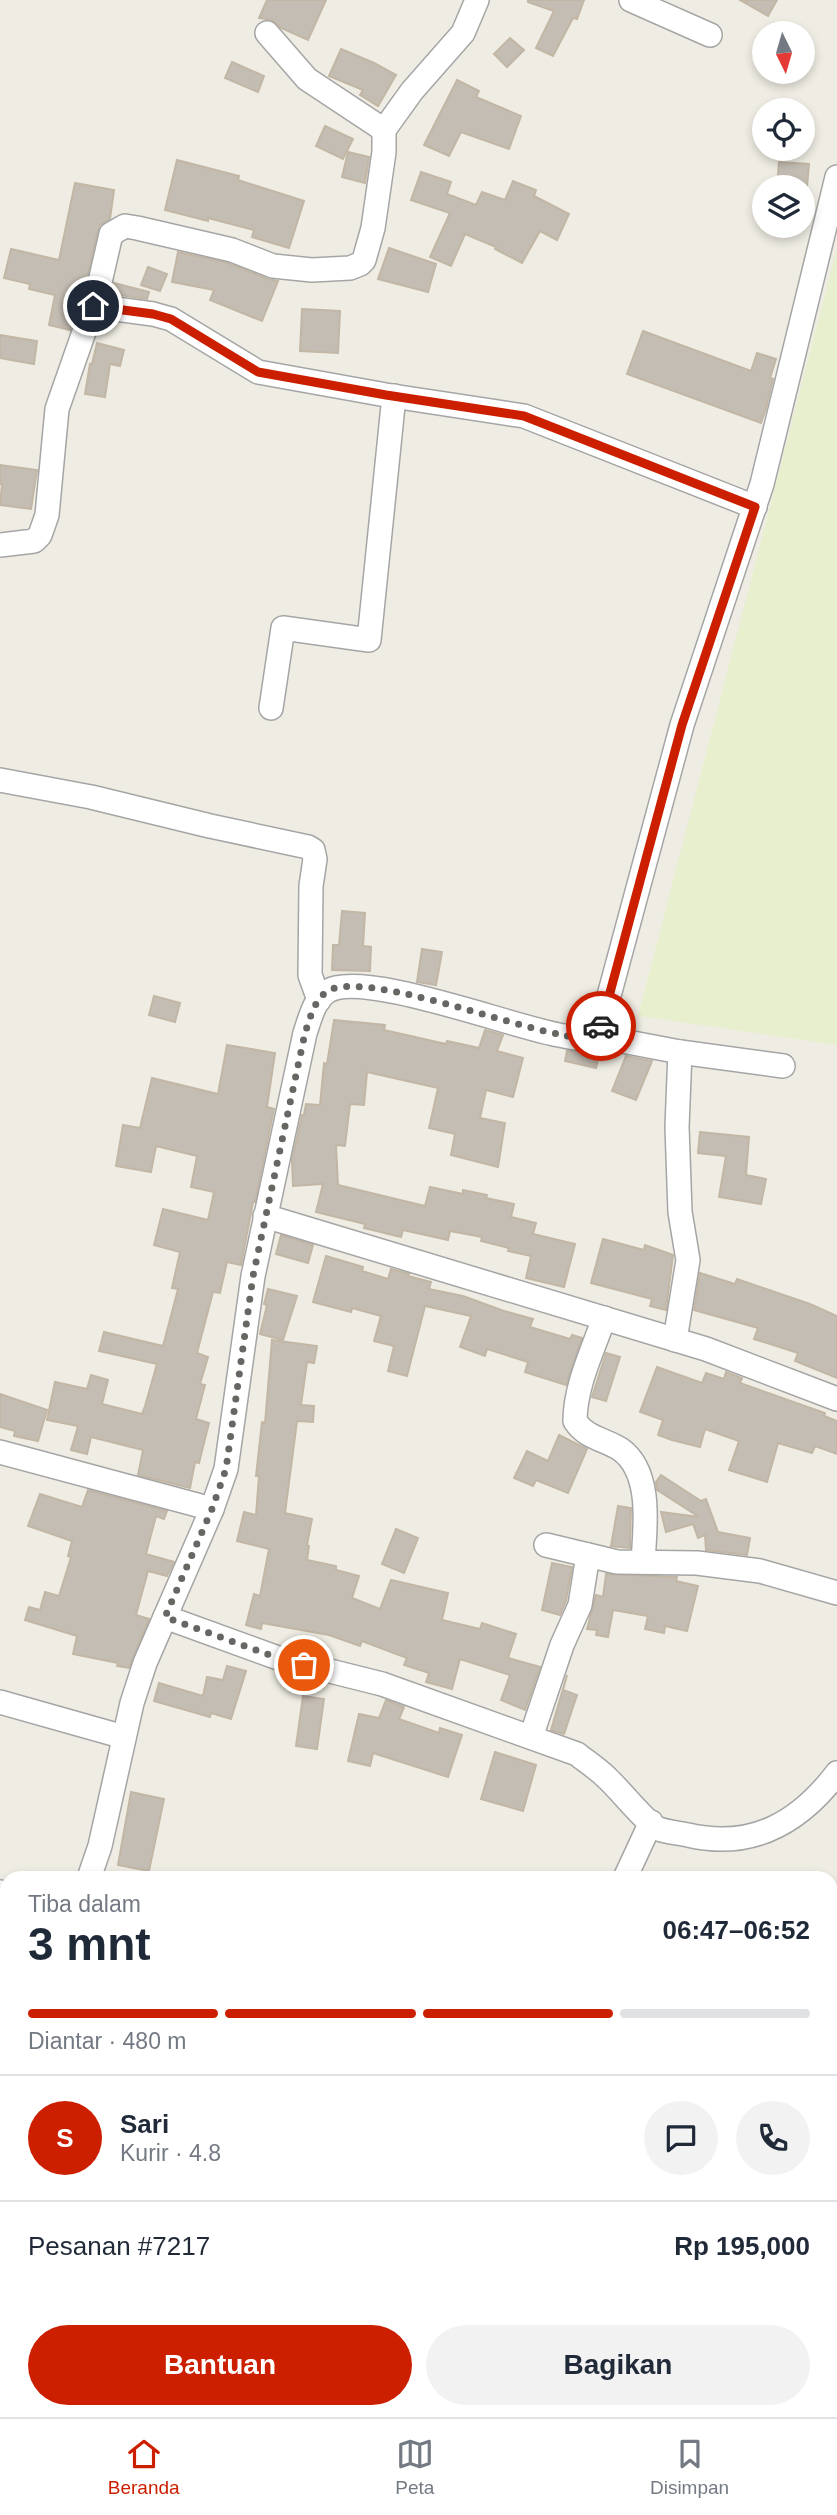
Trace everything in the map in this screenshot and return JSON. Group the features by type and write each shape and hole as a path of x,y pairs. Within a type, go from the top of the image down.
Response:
{"street":[{"path":"0,545 34,541 42,530 47,514 57,409 93,306 111,234 125,226 232,250 273,266 312,270 350,268 360,264 373,228 384,152 384,130 412,91 463,33 477,0"},
{"path":"631,0 710,35"},
{"path":"267,33 307,79 384,130"},
{"path":"596,1036 605,1012 682,725 755,507 837,177"},
{"path":"93,306 171,319 258,372 524,416 755,507"},
{"path":"271,708 284,628 369,640 394,396"},
{"path":"0,780 91,797 210,827 308,846 313,850 315,859 310,975 318,999"},
{"path":"91,1871 145,1663 212,1509 226,1469 253,1276 305,1033 318,999 337,987 363,986 392,991 544,1032 584,1039 596,1036 680,1052 783,1066"},
{"path":"675,1340 688,1259 680,1212 677,1128 680,1052"},
{"path":"265,1216 706,1349 837,1399"},
{"path":"604,1318 579,1392 575,1421 588,1434 621,1450 632,1463 645,1498 643,1562"},
{"path":"0,1452 212,1509"},
{"path":"546,1545 617,1562 697,1563 760,1571 837,1593"},
{"path":"531,1737 562,1646 580,1605 588,1555"},
{"path":"165,1617 278,1658 382,1684 577,1754 604,1774 656,1828 723,1840 753,1837 780,1825 821,1794 837,1773"},
{"path":"0,1702 124,1737"},
{"path":"628,1871 651,1822"}],"green space":[{"path":"837,248 837,1045 638,1016"}],"building":[{"path":"267,0 326,0 308,40 281,28 272,20 259,18"},
{"path":"528,0 584,0 577,19 573,18 553,56 536,48 554,11"},
{"path":"740,0 777,0 768,16"},
{"path":"510,38 524,50 507,67 494,54"},
{"path":"341,49 396,75 378,106 360,95 363,90 329,76"},
{"path":"232,62 264,76 258,92 225,78"},
{"path":"457,80 479,91 476,97 521,116 509,149 461,132 449,156 424,145"},
{"path":"325,126 353,139 343,159 316,146"},
{"path":"348,152 369,157 365,183 342,177"},
{"path":"177,160 239,176 238,180 304,201 289,248 252,237 254,230 165,210"},
{"path":"779,162 809,164 808,175 778,175"},
{"path":"421,172 451,182 447,194 476,205 482,192 505,200 513,181 536,190 534,196 569,214 557,240 540,231 522,263 495,249 496,247 465,234 451,266 430,257 450,213 411,200"},
{"path":"75,183 114,190 110,219 100,225 98,230 84,291 70,330 49,325 55,295 29,289 30,284 4,278 11,249 59,260"},
{"path":"389,248 436,264 428,292 378,279"},
{"path":"178,252 228,263 278,281 262,321 210,300 214,290 172,282"},
{"path":"148,267 167,274 160,291 141,285"},
{"path":"114,283 149,292 147,299 112,294"},
{"path":"302,309 340,311 338,353 300,351"},
{"path":"643,331 751,371 757,353 776,359 761,423 627,374"},
{"path":"0,335 37,341 34,364 0,358"},
{"path":"97,343 124,350 120,366 110,364 105,397 85,394"},
{"path":"0,465 37,470 31,509 0,505"},
{"path":"342,911 365,913 363,946 371,947 370,971 332,970 333,945 339,945"},
{"path":"422,949 442,952 436,985 417,982"},
{"path":"154,996 180,1003 175,1022 149,1015"},
{"path":"334,1020 385,1025 384,1030 446,1044 447,1041 479,1048 485,1030 503,1035 497,1051 523,1058 513,1097 486,1090 480,1118 505,1123 498,1167 451,1155 455,1134 429,1128 438,1088 367,1072 364,1105 350,1104 345,1146 336,1145 338,1185 425,1206 430,1187 463,1194 463,1190 514,1204 511,1217 536,1223 533,1234 575,1244 564,1287 526,1278 531,1256 481,1241 482,1237 450,1231 448,1240 403,1230 401,1237 364,1228 365,1224 316,1212 323,1184 293,1186 292,1160 302,1115 306,1104 320,1105 324,1063 327,1064"},
{"path":"227,1045 275,1053 267,1107 274,1109 241,1265 227,1262 220,1293 213,1292 197,1353 208,1357 200,1384 205,1385 196,1419 209,1423 199,1463 195,1462 190,1488 138,1475 143,1450 91,1437 87,1454 71,1450 78,1426 47,1420 55,1382 87,1389 91,1375 108,1380 102,1404 142,1414 157,1364 99,1351 104,1332 163,1346 178,1289 172,1288 180,1252 154,1245 163,1209 208,1220 214,1192 191,1187 197,1156 156,1146 151,1172 116,1166 123,1125 140,1128 152,1078 218,1094"},
{"path":"567,1051 600,1051 596,1068 565,1061"},
{"path":"626,1056 652,1061 636,1100 612,1091"},
{"path":"700,1132 749,1137 746,1175 766,1179 761,1204 719,1197 726,1156 698,1153"},
{"path":"281,1235 313,1245 308,1263 276,1254"},
{"path":"603,1239 644,1250 645,1245 673,1255 666,1310 650,1306 652,1299 591,1283"},
{"path":"326,1256 363,1267 362,1271 388,1279 391,1269 409,1274 408,1276 431,1282 429,1289 463,1296 533,1319 530,1327 570,1339 572,1335 582,1338 566,1385 525,1372 528,1362 487,1349 485,1356 460,1347 471,1316 425,1306 407,1376 388,1371 394,1346 374,1341 381,1316 352,1308 351,1312 313,1302"},
{"path":"700,1273 735,1284 737,1279 837,1316 837,1378 795,1361 798,1353 754,1339 758,1328 694,1310"},
{"path":"268,1289 297,1296 283,1340 260,1334"},
{"path":"272,1340 317,1346 314,1363 307,1362 301,1405 314,1406 313,1422 297,1421 285,1513 312,1519 307,1560 336,1566 336,1570 359,1576 352,1598 380,1609 391,1580 448,1593 442,1620 480,1629 482,1623 516,1634 508,1658 540,1667 525,1710 501,1700 510,1675 460,1659 452,1689 426,1682 429,1673 404,1665 407,1658 362,1641 360,1646 329,1635 262,1623 261,1629 246,1625 254,1594 260,1596 269,1549 237,1541 244,1512 256,1515 259,1476 256,1476 262,1422 265,1423"},
{"path":"606,1353 620,1357 606,1401 592,1397"},
{"path":"657,1367 702,1383 706,1373 724,1379 726,1372 742,1378 740,1383 825,1413 824,1416 837,1421 837,1454 815,1446 812,1453 778,1443 767,1482 729,1470 739,1441 705,1429 700,1447 672,1440 658,1435 663,1420 640,1412"},
{"path":"0,1394 47,1410 38,1441 14,1436 15,1431 0,1427"},
{"path":"559,1435 587,1449 568,1493 536,1480 533,1486 514,1478 527,1451 548,1461"},
{"path":"661,1475 701,1501 706,1499 718,1532 750,1538 747,1555 706,1550 705,1535 698,1538 693,1524 666,1532 661,1512 699,1517 657,1490 656,1482"},
{"path":"88,1490 167,1511 164,1519 156,1516 146,1554 174,1562 167,1576 148,1571 136,1615 149,1619 129,1668 117,1666 118,1663 73,1654 77,1636 25,1620 29,1607 40,1610 45,1592 59,1596 71,1557 68,1556 72,1541 28,1526 40,1494 82,1507"},
{"path":"618,1506 631,1508 630,1548 611,1546"},
{"path":"396,1529 418,1538 404,1573 382,1564"},
{"path":"552,1563 572,1567 566,1601 560,1615 542,1610"},
{"path":"606,1574 677,1577 676,1581 698,1586 687,1631 665,1626 664,1633 645,1629 648,1616 613,1610 608,1637 596,1635 597,1630 587,1629 596,1595 603,1597"},
{"path":"227,1666 246,1671 231,1719 211,1713 210,1717 154,1701 159,1683 203,1696 207,1677 223,1680"},
{"path":"567,1675 563,1690 577,1695 564,1734 551,1730"},
{"path":"303,1696 324,1699 317,1749 296,1746"},
{"path":"386,1700 404,1707 399,1719 439,1733 440,1728 462,1735 448,1777 373,1753 370,1766 348,1761 359,1714 379,1718"},
{"path":"495,1752 536,1765 523,1811 481,1799"},
{"path":"131,1792 164,1799 149,1871 118,1865"}],"way so far":[{"path":"304,1665 165,1617 212,1509 226,1469 253,1276 305,1033 318,999 337,987 363,986 392,991 544,1032 584,1039 596,1036 601,1026"}],"route":[{"path":"93,306 171,319 258,372 524,416 755,507 682,725 601,1026"}]}
